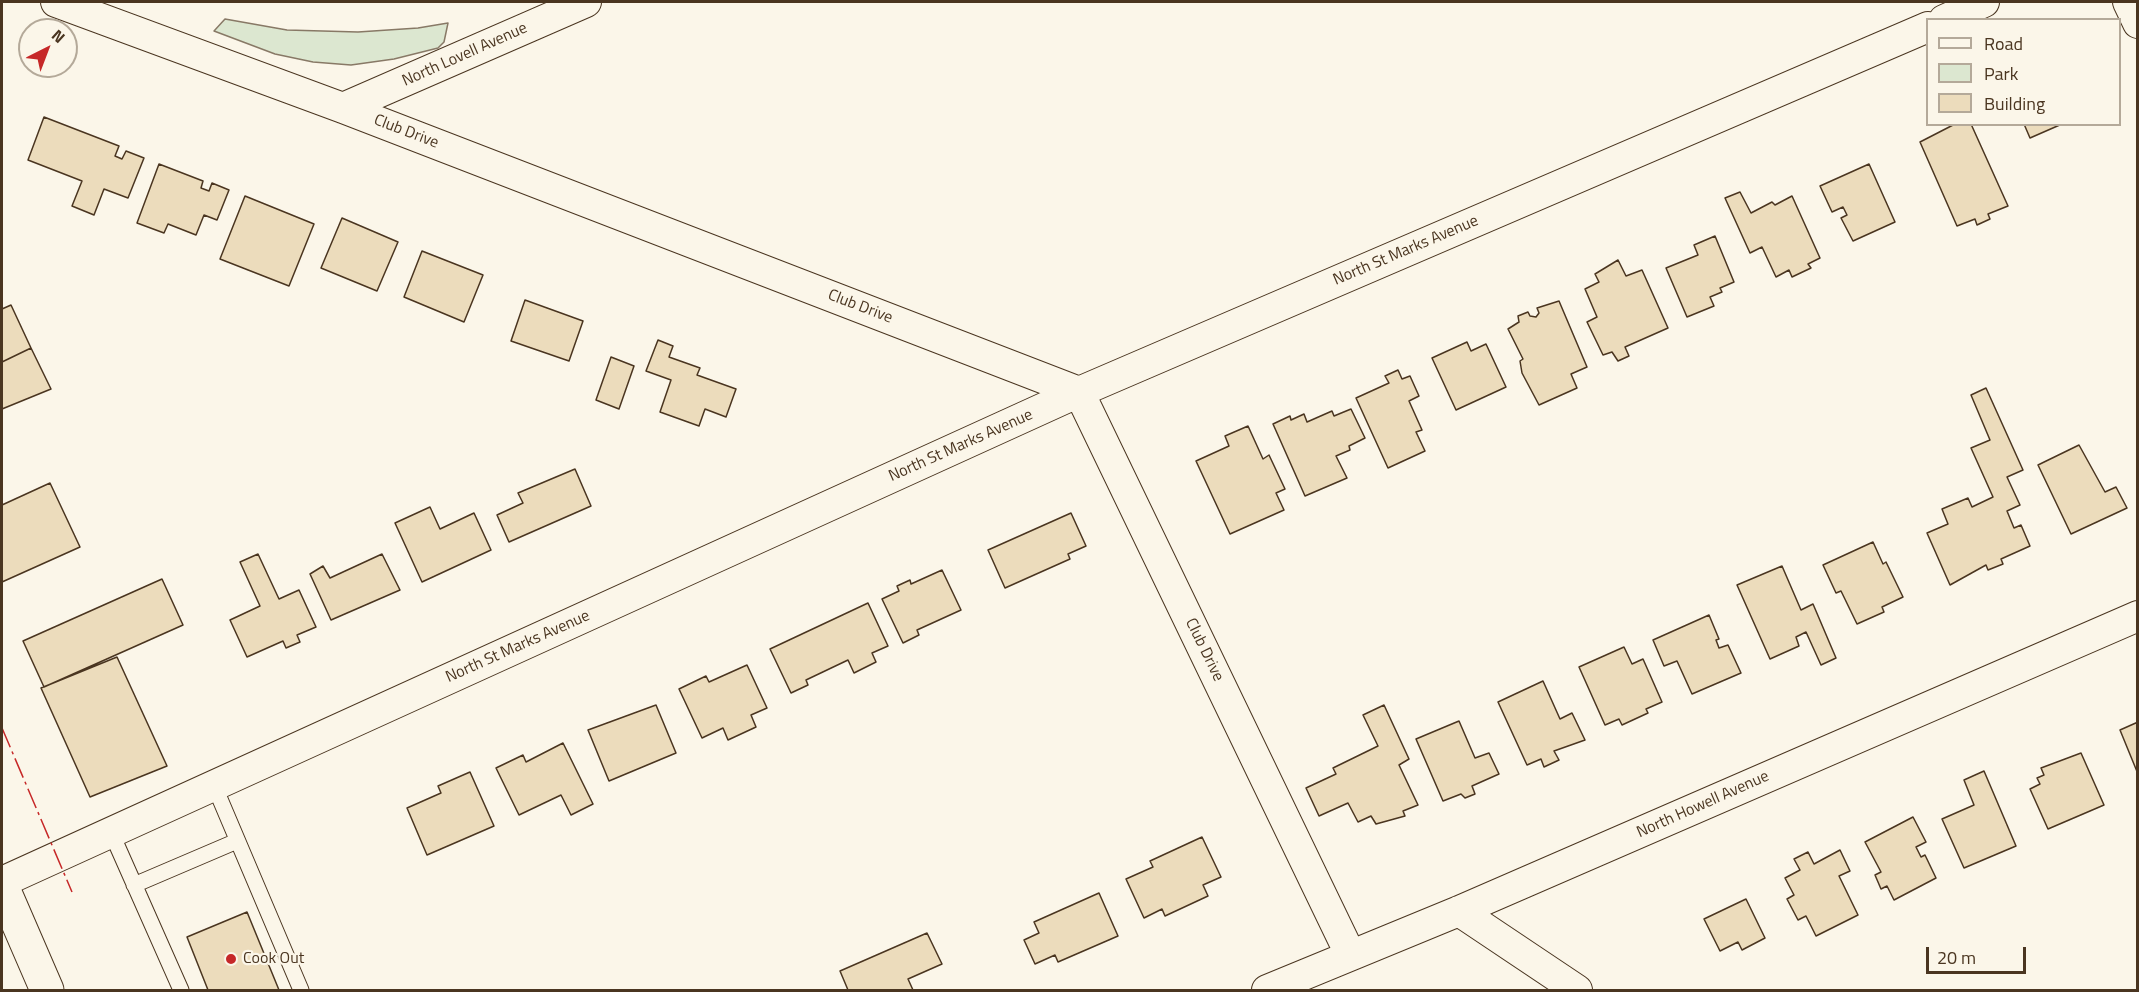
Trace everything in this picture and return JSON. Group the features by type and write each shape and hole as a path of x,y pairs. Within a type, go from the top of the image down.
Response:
{"main road":[{"path":"4,900 47,990"}],"street":[{"name":"Club Drive","path":"56,2 343,108 1079,392 1350,954"},
{"name":"North Lovell Avenue","path":"343,108 586,2"},
{"path":"1948,18 1984,2"},
{"path":"2128,2 2138,23"},
{"name":"North St Marks Avenue","path":"4,900 111,832 1079,392 1926,28"},
{"name":"North Howell Avenue","path":"1267,990 1459,911 2138,615"},
{"path":"1459,911 1577,990"}],"lane":[{"path":"214,785 301,990"},
{"path":"111,832 181,990"},
{"path":"134,885 237,842"}],"green space":[{"path":"225,19 287,30 358,32 418,28 448,23 444,42 438,48 394,59 351,65 313,62 275,54 214,31"}],"building":[{"path":"44,117 119,146 115,156 122,159 126,151 144,158 128,198 104,189 94,215 72,206 82,181 28,160"},
{"path":"1951,126 1972,126 2008,206 1988,214 1990,219 1977,225 1975,219 1957,226 1920,142"},
{"path":"2025,126 2057,126 2030,138"},
{"path":"159,164 203,181 201,188 209,191 212,183 229,190 217,220 204,215 196,235 168,224 164,233 137,223"},
{"path":"1869,164 1895,222 1853,241 1841,218 1847,215 1843,207 1832,212 1820,186"},
{"path":"1740,192 1751,213 1772,202 1775,205 1792,196 1820,258 1808,264 1811,268 1792,277 1789,270 1776,277 1762,247 1750,253 1725,198"},
{"path":"245,196 314,224 289,286 220,259"},
{"path":"342,218 398,242 377,291 321,268"},
{"path":"1715,236 1734,282 1720,288 1722,292 1710,297 1714,306 1687,317 1666,268 1698,255 1694,245"},
{"path":"422,251 483,275 464,322 404,297"},
{"path":"1618,260 1626,276 1642,270 1668,328 1625,347 1629,356 1618,361 1612,352 1603,355 1587,322 1597,317 1585,289 1599,282 1595,274"},
{"path":"525,300 583,321 569,361 511,341"},
{"path":"1559,301 1587,367 1571,374 1577,388 1539,405 1522,373 1520,361 1523,359 1508,329 1519,322 1518,316 1528,312 1530,316 1536,317 1539,313 1537,308"},
{"path":"11,305 31,348 2,362 2,309"},
{"path":"658,340 673,346 669,357 700,368 697,375 736,389 726,417 705,409 699,426 660,412 671,380 646,371"},
{"path":"1467,342 1471,351 1486,344 1506,387 1456,410 1432,358"},
{"path":"31,348 51,389 2,409 2,362"},
{"path":"611,357 634,366 619,409 596,400"},
{"path":"1398,370 1402,379 1410,376 1419,396 1409,401 1422,430 1416,432 1425,451 1388,468 1356,398 1389,383 1385,376"},
{"path":"1986,388 2023,470 2007,477 2020,505 2007,511 2014,528 2021,525 2030,546 2001,559 2003,564 1988,570 1986,565 1950,585 1927,533 1948,524 1942,509 1968,498 1972,507 1993,497 1971,448 1990,440 1971,395"},
{"path":"1351,409 1365,438 1349,446 1350,450 1336,456 1347,478 1305,496 1273,424 1290,416 1291,420 1304,414 1307,422 1332,411 1334,416"},
{"path":"1248,426 1263,459 1269,455 1285,489 1276,493 1284,510 1230,534 1196,461 1229,446 1225,436"},
{"path":"2079,445 2105,492 2116,487 2127,508 2071,534 2038,465"},
{"path":"575,469 591,506 509,542 497,515 523,503 518,493"},
{"path":"50,483 80,547 2,582 2,505"},
{"path":"430,507 440,529 474,513 491,550 422,582 395,523"},
{"path":"1071,513 1086,546 1068,554 1070,559 1005,588 988,550"},
{"path":"1873,542 1883,564 1886,562 1903,597 1882,607 1884,612 1857,624 1841,591 1836,593 1823,565"},
{"path":"258,554 279,599 299,590 316,627 297,635 300,642 286,648 283,641 247,657 230,620 260,606 240,562"},
{"path":"382,554 400,590 331,620 310,574 323,566 330,578"},
{"path":"1782,566 1801,610 1813,604 1836,658 1821,665 1806,632 1796,637 1799,646 1770,659 1737,585"},
{"path":"942,570 961,610 917,630 919,635 903,643 882,599 899,591 897,586 910,580 911,584"},
{"path":"162,579 183,625 44,687 23,641"},
{"path":"868,603 888,646 872,653 876,662 854,673 848,660 806,680 808,685 791,693 770,649"},
{"path":"1709,615 1719,639 1716,640 1719,648 1728,645 1741,673 1692,694 1677,661 1664,666 1653,640"},
{"path":"1624,647 1632,664 1643,659 1662,702 1646,709 1648,713 1622,725 1619,719 1605,725 1579,667"},
{"path":"117,657 167,766 90,797 41,688"},
{"path":"747,665 767,708 751,715 756,727 728,740 723,728 702,738 679,689 706,676 709,682"},
{"path":"1543,681 1560,719 1572,713 1585,740 1554,751 1559,760 1544,767 1541,759 1527,765 1498,702"},
{"path":"656,705 676,753 609,781 588,730"},
{"path":"1384,705 1409,759 1399,765 1418,805 1403,811 1405,816 1376,824 1371,816 1358,822 1348,803 1319,816 1306,788 1336,774 1333,768 1378,746 1363,715"},
{"path":"1459,721 1475,758 1489,753 1499,774 1472,786 1475,794 1465,798 1461,794 1443,801 1416,739"},
{"path":"2138,722 2138,774 2120,730"},
{"path":"563,743 593,804 571,815 561,795 519,815 496,768 523,755 526,762"},
{"path":"2081,753 2104,805 2048,829 2030,789 2040,784 2037,778 2044,775 2041,768"},
{"path":"1984,771 2016,846 1964,868 1942,819 1974,805 1964,780"},
{"path":"470,772 494,826 427,855 407,808 441,793 438,786"},
{"path":"1913,817 1926,842 1916,847 1921,857 1925,855 1936,878 1894,900 1887,886 1881,889 1875,875 1881,872 1865,842"},
{"path":"1202,837 1221,877 1203,885 1208,896 1165,916 1162,909 1144,918 1126,879 1153,867 1150,861"},
{"path":"1840,850 1850,871 1839,876 1858,915 1816,936 1806,916 1798,920 1787,899 1794,895 1785,878 1800,870 1794,859 1808,852 1814,864"},
{"path":"1099,893 1118,936 1058,962 1055,955 1035,964 1024,940 1039,933 1034,922"},
{"path":"1746,899 1765,938 1742,950 1738,942 1720,951 1704,919"},
{"name":"Cook Out","path":"247,912 279,990 208,990 187,937"},
{"path":"927,933 942,964 908,979 913,990 848,990 840,971"}],"power":[{"path":"2,728 72,892"}],"place":[{"name":"Cook Out","path":"231,959"}]}
